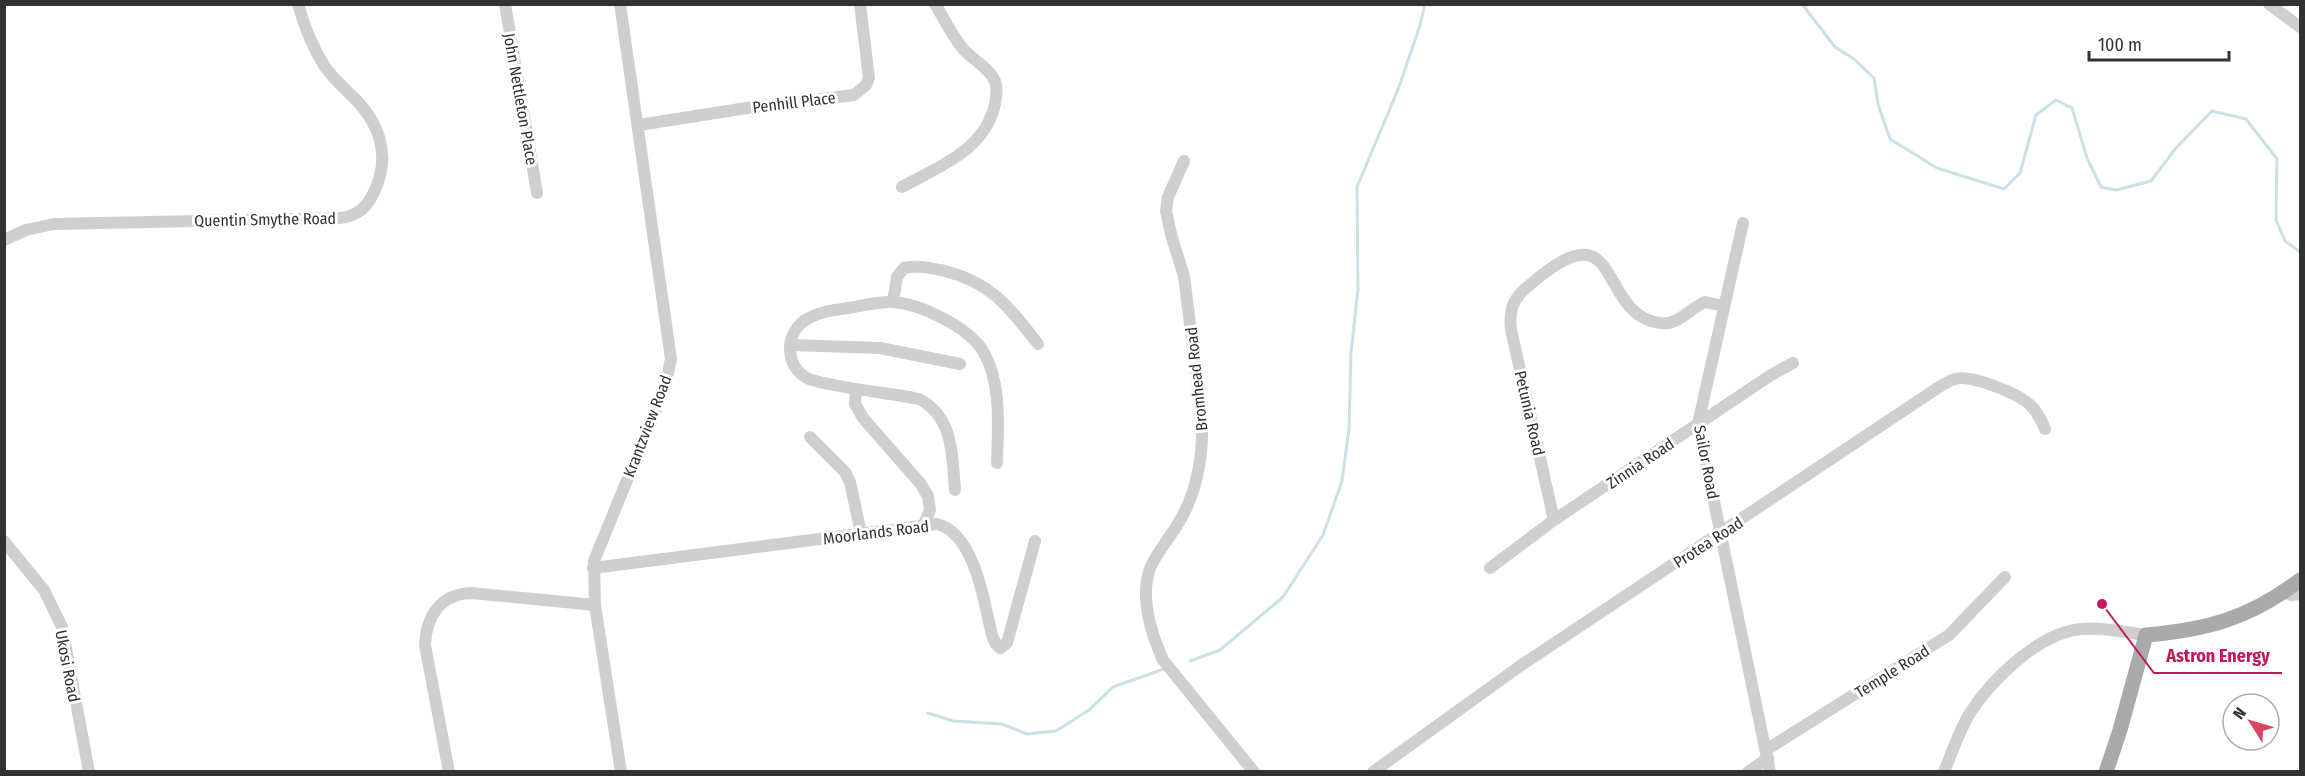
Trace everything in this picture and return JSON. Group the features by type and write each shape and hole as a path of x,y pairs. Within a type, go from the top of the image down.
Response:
{"main road":[{"path":"2106,771 2132,687 2145,635 2193,629 2241,616 2301,580"}],"street":[{"name":"Quentin Smythe Road","path":"4,240 26,230 54,224 340,218 358,213 369,202 379,179 383,155 381,138 369,115 324,66 298,4"},
{"name":"John Nettleton Place","path":"505,4 537,193"},
{"name":"Krantzview Road","path":"620,4 671,359 665,387 628,473 593,568 596,605 621,771"},
{"name":"Penhill Place","path":"639,125 753,107 854,95 866,85 869,70 860,4"},
{"path":"902,187 962,155 976,142 989,122 996,98 997,86 994,78 959,43 935,4"},
{"path":"2269,4 2301,27"},
{"name":"Bromhead Road","path":"1184,161 1168,197 1166,211 1184,276 1203,444 1192,495 1184,514 1149,572 1146,592 1148,613 1157,648 1163,660 1254,771"},
{"name":"Sailor Road","path":"1743,223 1698,424 1770,771"},
{"name":"Petunia Road","path":"1554,519 1511,330 1511,307 1517,297 1567,258 1581,254 1591,255 1601,261 1624,300 1648,319 1660,323 1671,323 1705,302 1724,306"},
{"path":"893,302 897,277 904,268 928,267 964,276 999,297 1038,344"},
{"path":"955,490 948,430 937,412 919,399 856,390 807,378 793,364 790,357 790,345 797,328 813,316 827,311 893,302 950,321 973,339 983,351 992,378 998,415 997,463"},
{"path":"790,345 880,348 960,364"},
{"name":"Zinnia Road","path":"1490,568 1554,519 1771,375 1793,363"},
{"name":"Protea Road","path":"1373,771 1520,666 1930,393 1955,379 1964,378 1980,382 2021,399 2040,416 2045,429"},
{"path":"856,390 855,404 863,418 893,451 928,496 930,510 924,524"},
{"path":"810,436 845,472 861,533"},
{"name":"Moorlands Road","path":"593,568 924,524 947,526 961,540 981,590 994,641 1000,648 1007,643 1035,542"},
{"name":"Ukosi Road","path":"4,540 44,590 62,627 88,771"},
{"name":"Temple Road","path":"1748,771 1767,754 1949,635 2005,577"},
{"path":"2284,591 2291,595 2301,594"},
{"path":"449,771 425,645 425,632 429,620 439,604 451,596 471,592 596,605"},
{"path":"1944,771 1961,729 1980,699 2006,671 2028,652 2047,641 2081,629 2145,635"}],"waterway":[{"path":"1190,661 1220,650 1283,597 1323,535 1342,481 1349,429 1351,353 1358,289 1357,187 1399,87 1425,4"},
{"path":"1802,4 1835,47 1854,59 1874,78 1878,104 1890,139 1937,168 2004,189 2020,173 2036,115 2056,100 2072,108 2087,158 2101,187 2116,190 2151,181 2176,148 2212,111 2246,119 2277,159 2276,220 2285,241 2300,252"},
{"path":"928,713 953,721 1002,724 1027,734 1056,731 1089,710 1113,687 1164,669"}],"place":[{"name":"Astron Energy","path":"2102,604"}]}
